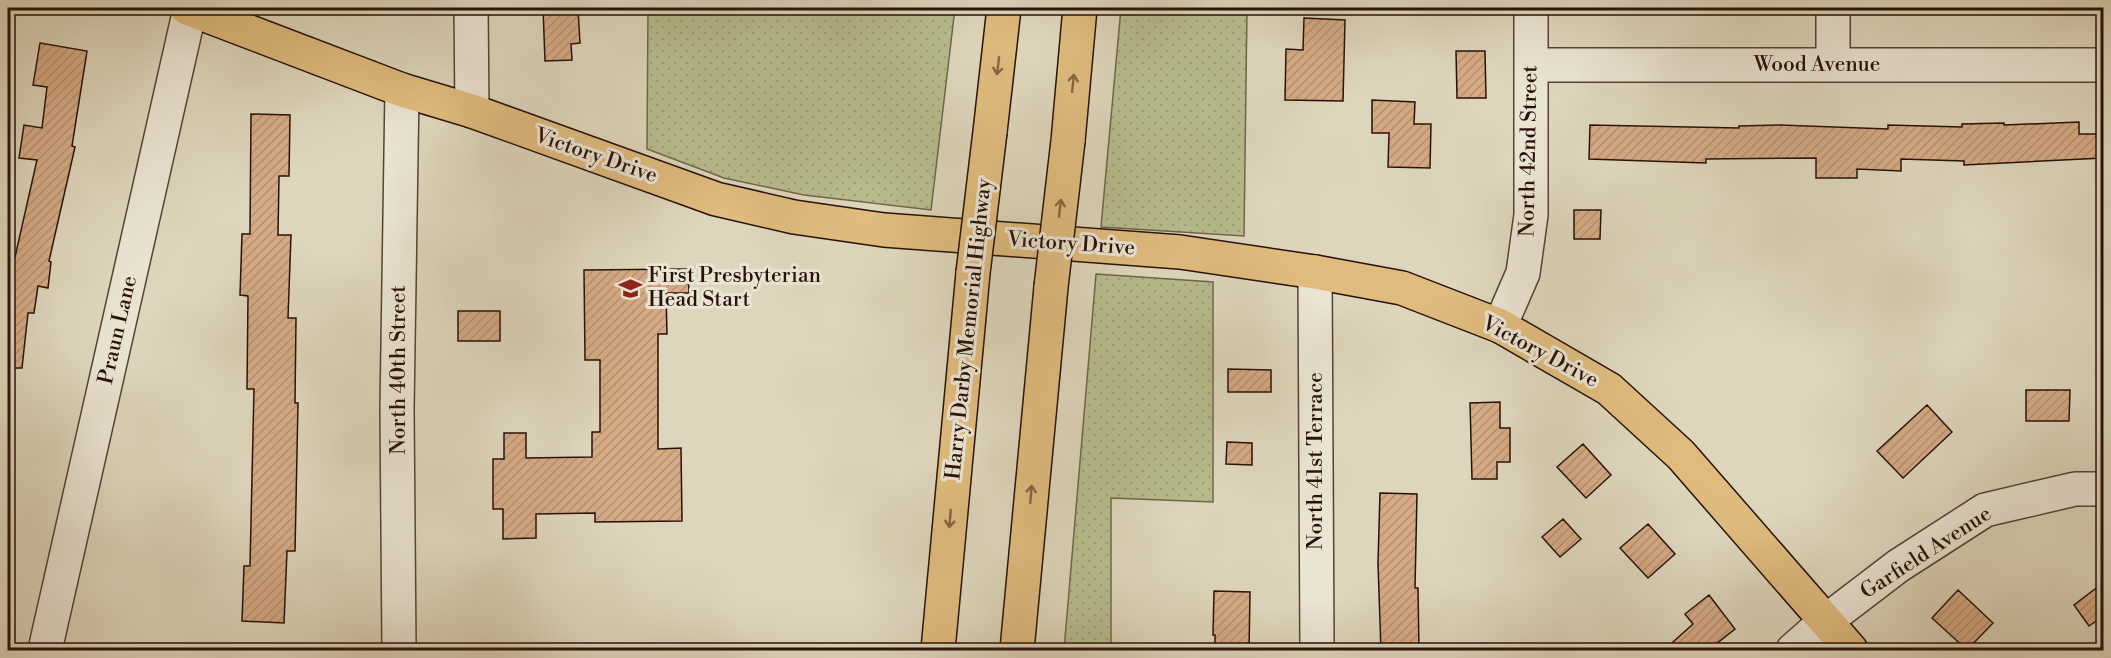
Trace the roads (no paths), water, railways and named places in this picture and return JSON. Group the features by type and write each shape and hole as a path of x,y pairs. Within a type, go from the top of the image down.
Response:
{"main road":[{"name":"Victory Drive","path":"189,8 402,90 472,111 716,199 794,217 884,230 1180,252 1315,272 1402,288 1500,326 1609,389 1681,455 1851,651"},
{"name":"Harry Darby Memorial Highway","path":"938,644 973,273 1004,8"},
{"path":"1017,651 1080,8"},
{"path":"1026,553 1031,651"}],"street":[{"name":"Praun Lane","path":"45,651 189,8"},
{"path":"471,8 472,111"},
{"name":"North 42nd Street","path":"1500,326 1523,273 1531,215 1531,8"},
{"path":"1833,8 1833,65"},
{"name":"Wood Avenue","path":"1531,65 2103,65"},
{"name":"North 40th Street","path":"399,651 398,409 402,90"},
{"name":"North 41st Terrace","path":"1315,272 1317,651"},
{"name":"Garfield Avenue","path":"1793,651 1826,621 1898,566 1985,510 2075,489 2103,489"}],"place":[{"name":"First Presbyterian Head Start","path":"630,288"}]}
